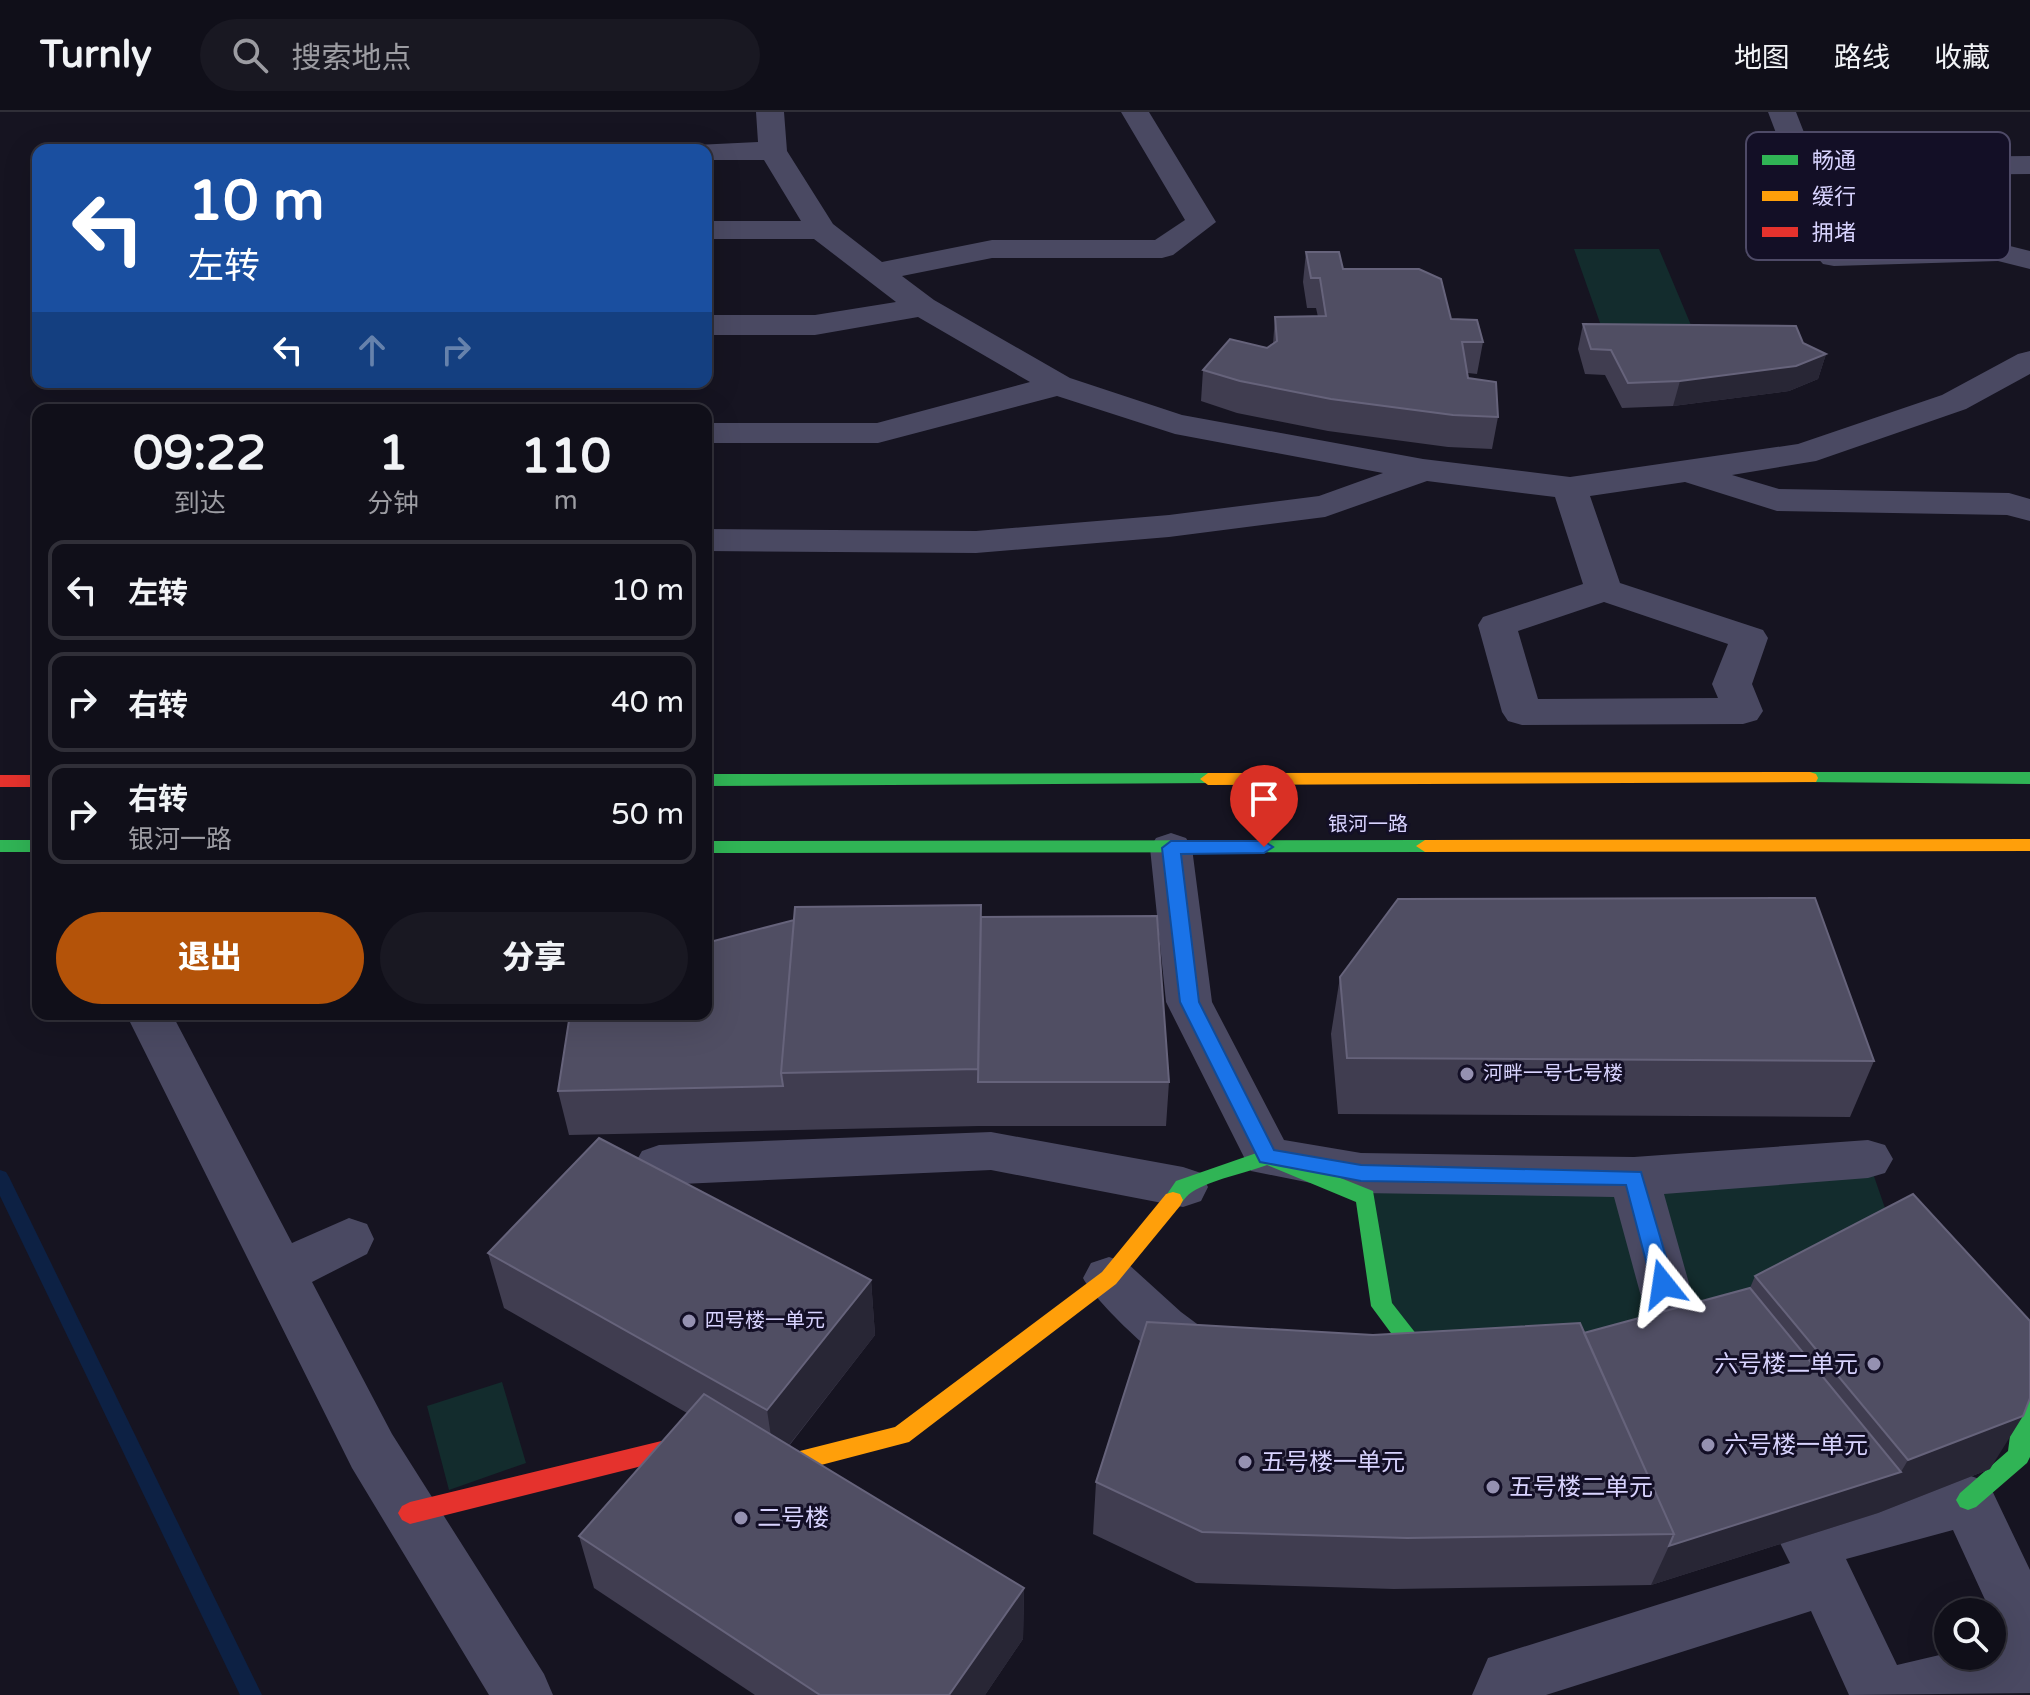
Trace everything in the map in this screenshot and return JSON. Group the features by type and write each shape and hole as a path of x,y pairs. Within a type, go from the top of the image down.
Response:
{"main road":[{"path":"712,780 2030,778"},
{"path":"0,781 32,781"},
{"name":"银河一路","path":"712,847 2030,845"},
{"path":"0,846 32,846"},
{"path":"410,1513 715,1438 779,1466 901,1435 1109,1278 1183,1187 1268,1157 1366,1197 1382,1306 1445,1378"},
{"path":"1968,1500 2019,1456 2028,1379 1998,1346"}],"street":[{"path":"770,112 773,151 821,230 923,307 1058,385 1175,424 1423,470 1570,488 1804,454 1954,402 2022,373"},
{"path":"877,272 992,249 1162,249 1201,222 1135,112"},
{"path":"1782,112 1790,132"},
{"path":"712,151 773,151"},
{"path":"2010,165 2030,165"},
{"path":"712,230 821,230"},
{"path":"2010,255 2030,260"},
{"path":"712,325 815,325 923,307"},
{"path":"712,433 878,433 1058,385"},
{"path":"712,540 976,542 1169,526 1325,506 1423,470"},
{"path":"1685,472 1777,500 2009,504 2030,510"},
{"path":"1570,488 1604,590"},
{"path":"1604,590 1749,638 1732,684 1743,711 1522,712 1497,625 1604,590"},
{"path":"1171,848 1189,1002 1268,1157 1361,1173 1634,1177 1868,1159"},
{"path":"152,1020 372,1451 523,1695"},
{"path":"659,1165 991,1151 1183,1187"},
{"path":"1634,1177 1678,1336"},
{"path":"281,1273 349,1239"},
{"path":"1109,1278 1162,1328 1224,1374 1254,1375"},
{"path":"1376,1378 1445,1378"},
{"path":"1880,1695 1809,1543 1968,1500 2030,1633"},
{"path":"1502,1695 1509,1678 1826,1579"},
{"path":"1892,1695 2030,1664"}],"green space":[{"path":"1574,249 1659,249 1696,337 1605,337"},
{"path":"1868,1159 1895,1237 1678,1337 1437,1380 1382,1306 1361,1173"},
{"path":"502,1382 526,1463 449,1490 427,1406"}],"building":[{"path":"1306,252 1339,252 1343,269 1419,269 1441,279 1451,319 1477,320 1483,342 1462,342 1468,378 1496,382 1498,417 1453,415 1331,399 1240,381 1203,370 1230,339 1267,348 1277,341 1275,317 1326,316 1320,278 1311,278"},
{"path":"1583,324 1796,326 1803,343 1826,354 1796,366 1680,381 1628,383 1611,350 1591,349"},
{"path":"1815,898 1874,1061 1347,1058 1340,977 1398,899"},
{"path":"981,905 978,1069 781,1073 795,907"},
{"path":"1157,916 1169,1082 978,1082 981,917"},
{"path":"794,920 781,1073 783,1086 558,1091 569,1020 712,1020 712,941"},
{"name":"四号楼一单元","path":"599,1138 871,1280 767,1410 488,1253"},
{"path":"1913,1194 2030,1321 2030,1398 2023,1416 1908,1460 1755,1276"},
{"name":"六号楼一单元","path":"1750,1288 1901,1472 1669,1546 1674,1534 1584,1333"},
{"path":"1147,1322 1373,1335 1580,1323 1674,1534 1407,1538 1202,1532 1096,1482"},
{"name":"二号楼","path":"704,1394 1024,1588 949,1695 820,1695 579,1536"}],"waterway":[{"path":"0,1177 251,1695"}],"traffic: fast":[{"path":"1810,778 2030,778"},
{"path":"712,780 1208,779"},
{"path":"0,846 32,846"},
{"path":"712,847 1425,846"},
{"path":"1173,1200 1183,1187 1268,1157 1366,1197 1382,1306 1438,1379"},
{"path":"1968,1500 2019,1456 2028,1379 2012,1361"}],"traffic: slow":[{"path":"1208,779 1810,778"},
{"path":"1425,846 2030,845"},
{"path":"753,1455 779,1466 901,1435 1109,1278 1173,1200"}],"traffic: jam":[{"path":"0,781 32,781"},
{"path":"410,1513 715,1438 753,1455"}],"place":[{"name":"河畔一号七号楼","path":"1467,1074"},
{"name":"四号楼一单元","path":"689,1321"},
{"name":"六号楼二单元","path":"1874,1364"},
{"name":"六号楼一单元","path":"1708,1445"},
{"name":"五号楼一单元","path":"1245,1462"},
{"name":"五号楼二单元","path":"1493,1487"},
{"name":"二号楼","path":"741,1518"}],"route":[{"path":"1264,847 1171,848 1189,1002 1268,1157 1361,1173 1634,1177 1663,1284"}]}
